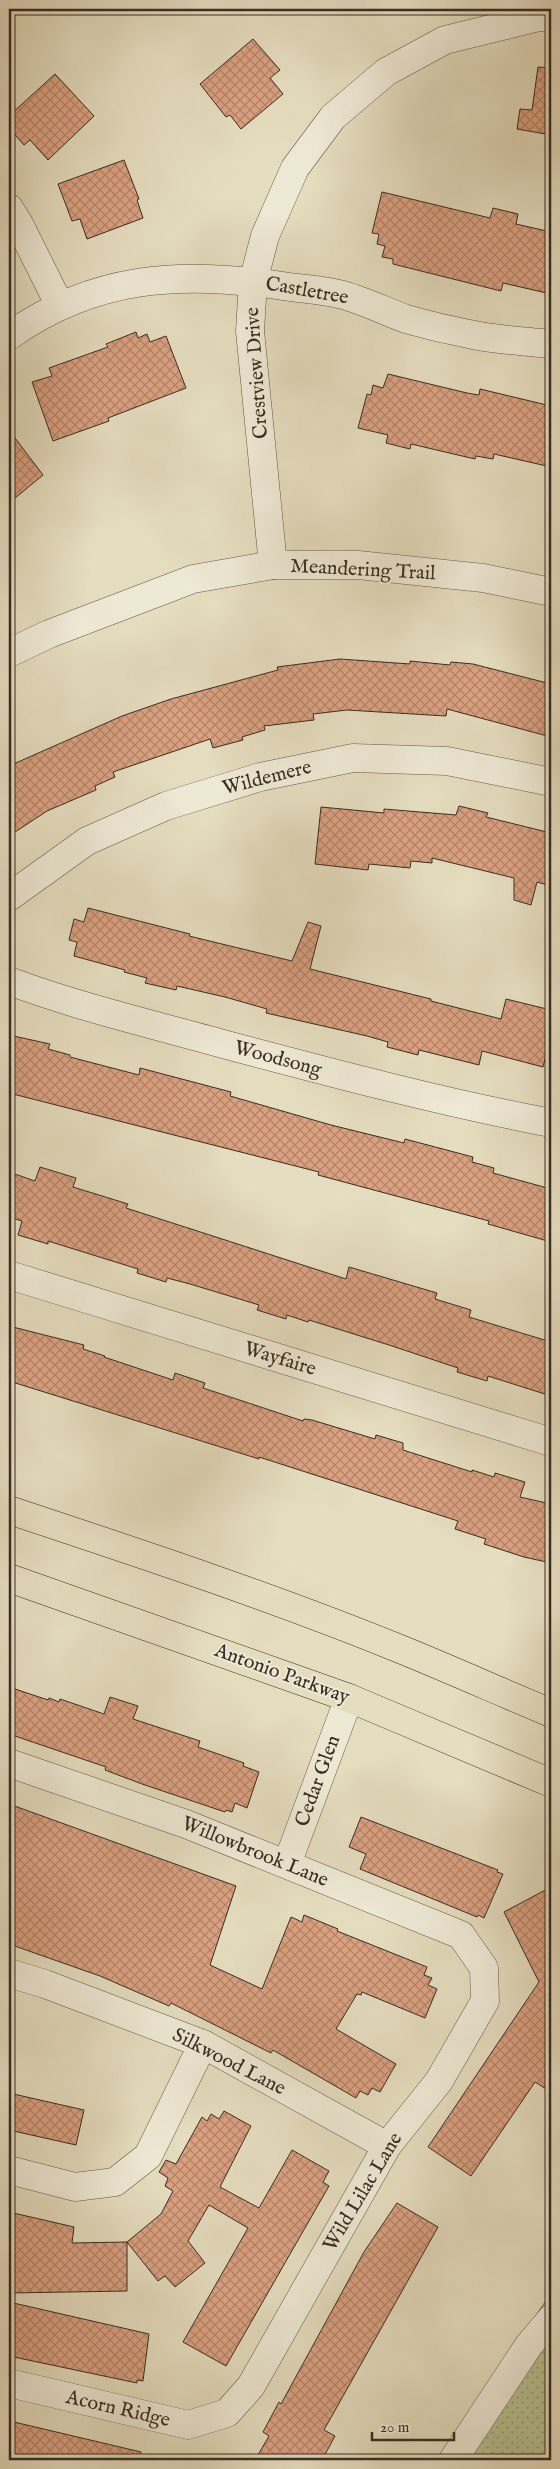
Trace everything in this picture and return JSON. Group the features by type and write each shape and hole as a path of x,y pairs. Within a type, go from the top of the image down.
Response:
{"main road":[{"path":"9,1510 199,1573 405,1651 551,1713"},
{"name":"Antonio Parkway","path":"9,1578 349,1698 551,1783"}],"street":[{"name":"Crestview Drive","path":"273,565 250,331 253,282 265,236 295,168 333,117 386,72 445,40 529,19 551,18"},
{"path":"9,208 60,306"},
{"name":"Castletree","path":"9,336 30,321 60,306 103,289 144,281 192,279 253,282 342,295 408,319 471,335 551,344"},
{"name":"Meandering Trail","path":"9,653 49,634 193,579 273,565 367,566 483,578 551,592"},
{"name":"Wildemere","path":"9,897 87,841 166,806 260,777 353,758 447,761 551,782"},
{"name":"Woodsong","path":"9,981 60,1000 336,1074 494,1112 551,1123"},
{"name":"Wayfaire","path":"9,1275 551,1442"},
{"name":"Cedar Glen","path":"287,1864 349,1698"},
{"name":"Willowbrook Lane","path":"9,1763 186,1824 461,1935 484,1968"},
{"name":"Wild Lilac Lane","path":"227,2413 252,2386 387,2146 438,2081 485,2001 484,1968"},
{"name":"Silkwood Lane","path":"9,1973 45,1984 203,2044 387,2146"},
{"path":"9,2170 75,2186 115,2182 148,2156 203,2044"},
{"path":"454,2460 529,2345 551,2319"},
{"name":"Acorn Ridge","path":"9,2383 188,2425 227,2413"}],"green space":[{"path":"551,2293 551,2460 439,2460"}],"building":[{"path":"253,39 280,70 270,78 283,94 241,129 230,115 226,117 200,84"},
{"path":"538,67 551,68 551,135 517,129 520,109 532,110"},
{"path":"55,74 94,116 48,160 30,140 24,145 9,128 9,116"},
{"path":"124,160 139,199 137,200 143,218 87,239 80,219 72,221 58,184"},
{"path":"382,192 490,218 493,208 518,214 516,224 551,232 551,294 503,283 501,291 393,264 393,259 382,257 385,246 377,244 379,234 372,233"},
{"path":"136,332 138,338 147,334 150,342 166,336 186,388 108,418 109,421 53,441 32,382 52,376 49,368 108,347 106,344"},
{"path":"388,374 467,393 479,395 480,389 551,406 551,467 494,454 493,459 476,456 475,459 411,444 410,449 386,443 388,435 358,428 367,394 371,395 373,385 383,388"},
{"path":"9,430 43,475 9,503"},
{"path":"340,659 410,664 410,661 450,665 451,662 473,664 551,684 551,737 447,709 446,716 347,710 313,714 314,720 264,726 265,730 242,737 243,740 213,748 210,739 113,772 115,777 95,786 96,790 47,811 9,836 9,766 122,716 171,699 278,670 277,667"},
{"path":"459,806 488,813 486,817 551,833 551,886 537,882 531,905 514,900 514,878 432,858 432,863 411,861 410,868 369,864 368,870 315,864 321,807 384,813 384,809 456,815"},
{"path":"88,908 190,934 189,936 292,961 308,922 321,926 310,969 431,999 431,1001 501,1019 506,999 551,1010 551,1036 543,1067 482,1051 479,1065 419,1050 418,1055 387,1047 388,1042 266,1013 267,1009 225,997 177,986 176,990 145,983 147,978 74,956 77,942 69,940 74,919 84,922"},
{"path":"9,1035 50,1044 48,1049 70,1055 70,1057 139,1075 140,1068 231,1092 230,1096 331,1125 404,1143 405,1139 473,1157 472,1162 494,1168 493,1173 551,1189 551,1242 488,1224 489,1221 318,1175 319,1172 9,1093"},
{"path":"40,1167 76,1178 73,1187 128,1204 126,1208 346,1279 349,1267 437,1293 435,1299 471,1310 469,1317 551,1342 551,1396 488,1376 487,1381 457,1372 458,1368 309,1320 308,1322 287,1315 286,1319 257,1310 259,1305 167,1278 166,1282 137,1273 138,1269 48,1241 48,1244 18,1235 22,1221 9,1217 9,1172 35,1181"},
{"path":"9,1326 84,1345 83,1349 173,1380 175,1373 205,1383 203,1388 303,1421 304,1419 312,1420 375,1439 376,1435 403,1443 403,1450 472,1472 472,1470 494,1477 495,1473 525,1482 520,1497 551,1504 551,1563 524,1557 484,1544 486,1539 455,1529 458,1521 259,1457 259,1459 9,1381"},
{"path":"9,1687 48,1700 49,1698 59,1702 60,1699 104,1714 110,1697 138,1706 133,1719 200,1741 198,1747 244,1763 243,1766 259,1772 247,1808 235,1803 232,1812 226,1810 225,1812 142,1784 105,1770 106,1767 9,1734"},
{"path":"9,1804 236,1886 210,1965 262,1989 291,1917 302,1922 304,1915 338,1929 337,1931 427,1967 424,1975 432,1978 428,1985 437,1989 425,2018 362,1992 361,1995 357,1994 336,2029 396,2064 380,2092 372,2088 368,2095 360,2091 356,2098 273,2050 271,2053 171,2003 169,2006 100,1976 9,1944"},
{"path":"361,1817 498,1870 497,1872 503,1874 484,1918 478,1915 477,1917 360,1869 366,1854 349,1847"},
{"path":"551,1887 551,2092 535,2082 471,2176 428,2147 539,1982 504,1912"},
{"path":"9,2093 84,2110 76,2145 9,2130"},
{"path":"224,2111 251,2126 220,2187 259,2208 292,2150 329,2171 323,2182 329,2186 226,2366 183,2342 248,2228 209,2205 188,2241 205,2263 175,2287 165,2276 158,2281 127,2242 161,2214 173,2191 165,2186 168,2178 159,2172 166,2160 176,2164 202,2117 207,2121 211,2114 219,2119"},
{"path":"397,2203 438,2227 324,2430 335,2436 322,2460 255,2460 269,2436 263,2432 279,2402 281,2404 364,2252"},
{"path":"9,2212 74,2227 72,2243 127,2242 127,2291 9,2293"},
{"path":"9,2302 149,2334 143,2381 137,2380 137,2383 9,2356"},
{"path":"14,2422 141,2452 140,2460 9,2460 9,2429 12,2430"}]}
